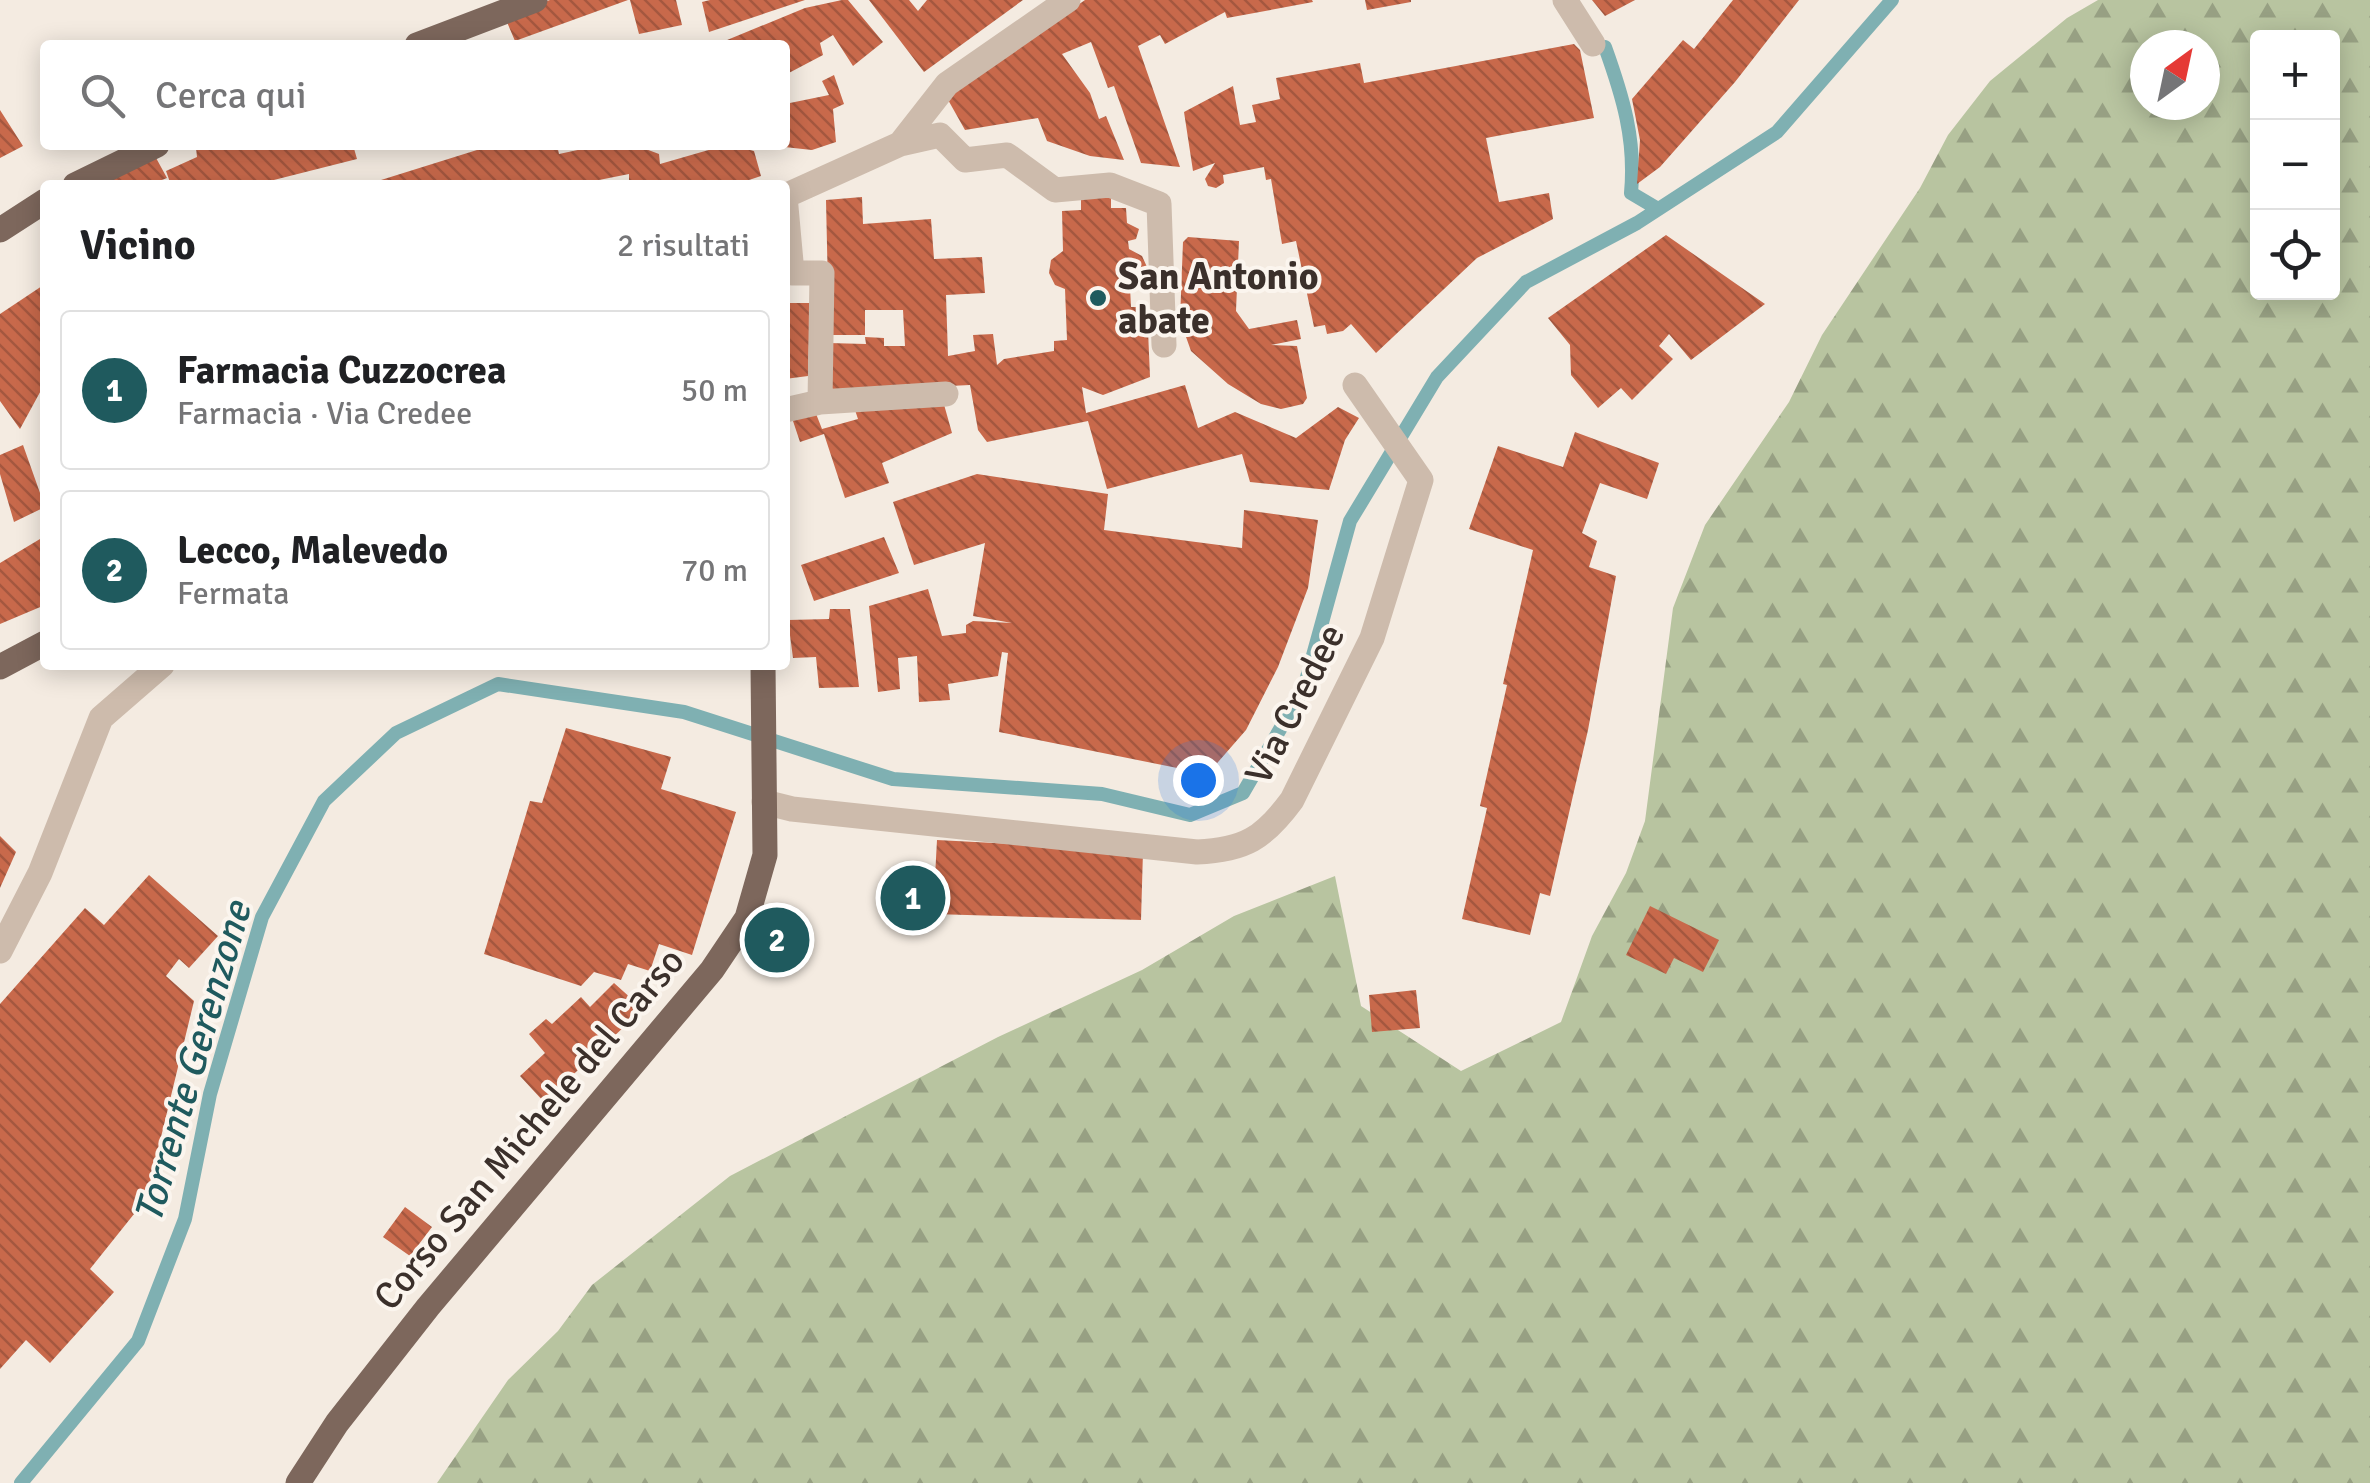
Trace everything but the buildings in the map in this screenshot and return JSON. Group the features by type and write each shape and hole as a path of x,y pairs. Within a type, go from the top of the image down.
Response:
{"main road":[{"path":"430,40 535,0"},
{"path":"85,180 147,150"},
{"path":"0,230 40,204"},
{"path":"0,668 40,646"},
{"name":"Corso San Michele del Carso","path":"298,1483 337,1423 428,1307 732,943 757,890 764,855 763,670"}],"street":[{"path":"900,144 947,84 1068,0"},
{"path":"1566,0 1593,44"},
{"path":"790,194 900,144 940,135 966,160 1007,155 1055,190 1110,185 1159,204 1164,344"},
{"path":"790,275 822,274 820,402"},
{"name":"Via Credee","path":"764,802 792,810 1197,852 1231,851 1256,839 1276,823 1292,800 1372,638 1421,480 1378,412 1355,385"},
{"path":"790,409 820,402 946,394"},
{"path":"0,951 40,873 102,718 156,670"}],"green space":[{"path":"2098,0 2370,0 2370,1483 437,1483 508,1380 558,1331 592,1285 730,1176 998,1037 1142,970 1234,916 1335,876 1361,1006 1461,1071 1561,1022 1592,936 1626,873 1645,821 1673,608 1705,525 1789,402 1822,335 1920,188 1948,135 1990,81 2067,18"}],"waterway":[{"name":"Torrente Gerenzone","path":"21,1483 138,1341 185,1219 210,1094 262,917 324,801 396,733 498,684 684,712 893,779 1102,794 1190,815 1243,793 1304,688 1350,521 1437,377 1526,282 1637,223 1777,132 1892,0"},
{"path":"1605,47 1627,119 1632,155 1631,193 1658,209"}],"place":[{"name":"San Antonio abate","path":"1098,298"},
{"name":"Farmacia Cuzzocrea","path":"913,898"},
{"name":"Lecco, Malevedo","path":"777,940"}]}
